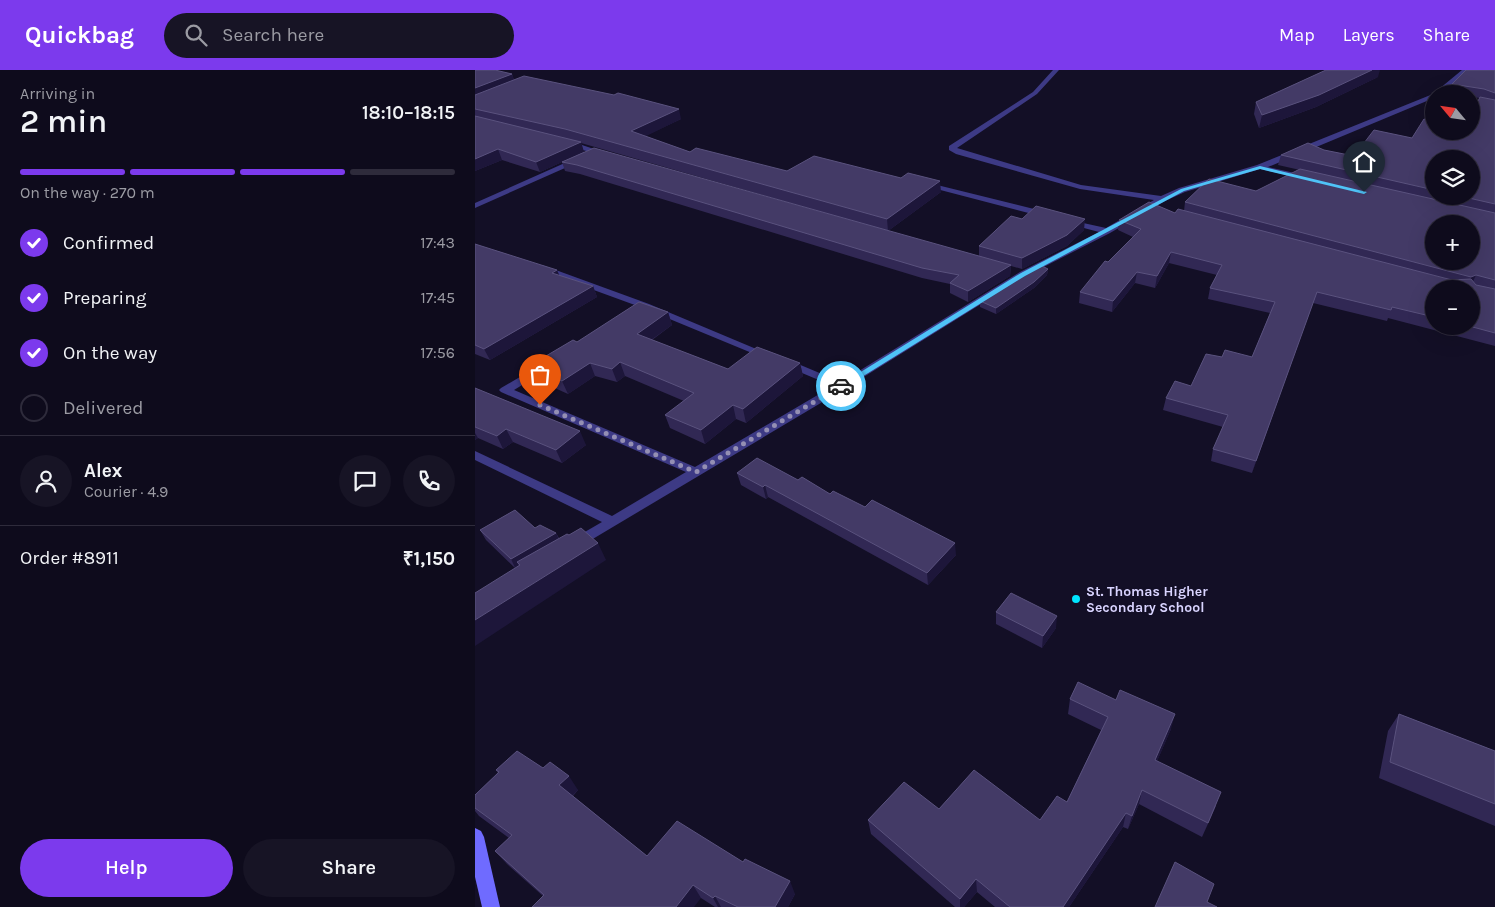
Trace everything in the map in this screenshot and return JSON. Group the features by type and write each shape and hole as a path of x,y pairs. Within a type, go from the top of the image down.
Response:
{"street":[{"path":"1056,70 1035,93 952,148 959,152 1080,187 1162,199"},
{"path":"1447,85 1466,70"},
{"path":"562,551 842,386 1018,273 1107,231 1147,207 1182,190 1260,167 1425,99"},
{"path":"1480,104 1495,106"},
{"path":"555,140 616,157"},
{"path":"475,206 597,152"},
{"path":"1260,167 1316,180"},
{"path":"928,184 1107,231"},
{"path":"1147,207 1165,212"},
{"path":"530,263 646,306 842,386"},
{"path":"630,316 646,306"},
{"path":"555,361 505,390 696,472"},
{"path":"475,455 612,521"},
{"path":"475,838 491,907"}],"building":[{"path":"475,70 495,70 512,74 475,88"},
{"path":"1326,70 1372,70 1319,95 1262,115 1256,102"},
{"path":"1466,70 1495,70 1495,93 1480,88 1480,85 1452,84"},
{"path":"524,76 614,95 618,93 679,109 631,131 690,152 696,148 787,171 814,156 901,178 908,173 940,181 887,219 565,129 475,109 475,95"},
{"path":"1480,97 1495,100 1495,204 1480,201 1480,150 1425,150 1425,188 1281,155 1308,143 1324,150 1354,156 1374,130 1412,138 1424,119 1425,140 1480,140"},
{"path":"475,116 581,142 536,162 498,149 475,159"},
{"path":"594,148 1011,265 968,291 950,283 959,275 922,268 562,162"},
{"path":"1300,169 1425,197 1425,205 1460,205 1495,213 1495,280 1476,275 1471,277 1444,270 1480,270 1480,215 1425,215 1425,265 1185,202 1209,179 1256,191"},
{"path":"1149,202 1175,213 1178,209 1452,280 1425,280 1425,315 1392,307 1391,310 1317,292 1256,461 1213,449 1228,415 1166,398 1175,381 1191,386 1206,354 1222,357 1225,350 1252,357 1275,302 1210,288 1222,265 1171,252 1157,276 1137,272 1113,301 1080,292 1105,261 1108,262 1141,229 1119,220"},
{"path":"1036,206 1085,219 1067,235 1022,258 979,246 1011,216 1022,219"},
{"path":"475,244 557,270 552,273 593,286 484,349 475,345"},
{"path":"1040,265 1048,269 1034,282 996,308 980,301"},
{"path":"1480,286 1495,289 1495,333 1480,329"},
{"path":"639,302 668,312 637,334 728,369 757,347 800,363 743,409 733,405 701,430 665,415 694,393 620,362 612,369 590,363 562,381 529,366 573,340 577,342"},
{"path":"475,388 580,431 556,450 506,429 497,436 475,427"},
{"path":"757,458 798,480 802,477 830,494 833,491 865,507 872,500 955,543 927,573 765,485 763,487 737,473"},
{"path":"515,510 535,528 540,525 556,533 511,559 480,530"},
{"path":"581,528 598,543 475,620 475,593 520,565 517,562"},
{"path":"1011,593 1057,616 1043,636 996,612"},
{"path":"1078,682 1116,700 1120,690 1175,714 1155,760 1221,792 1208,823 1142,790 1132,816 1126,813 1063,907 1010,907 976,879 960,899 868,820 904,782 939,809 974,770 1040,820 1057,796 1067,802 1108,717 1070,699"},
{"path":"1399,714 1495,751 1495,804 1390,762"},
{"path":"517,751 543,768 550,762 569,776 559,785 647,856 677,821 743,862 745,859 790,881 775,907 738,907 715,896 713,898 693,885 676,907 532,907 544,895 495,851 512,835 475,808 475,795 499,772 496,770"},
{"path":"1175,862 1214,884 1207,902 1217,907 1155,907"}],"way so far":[{"path":"540,405 696,472 841,386"}],"place":[{"name":"St. Thomas Higher Secondary School","path":"1076,599"}],"route":[{"path":"841,386 1023,274 1182,190 1260,167 1364,192"}]}
